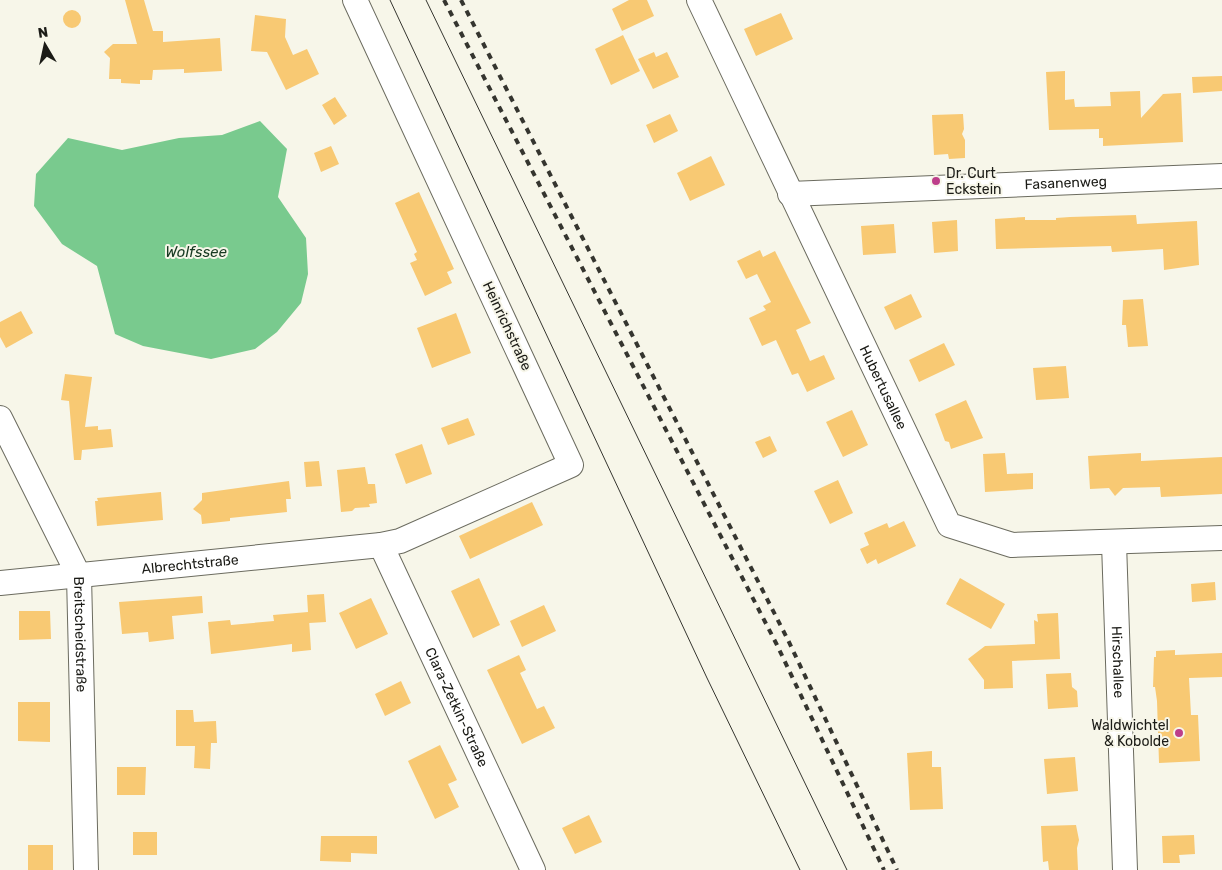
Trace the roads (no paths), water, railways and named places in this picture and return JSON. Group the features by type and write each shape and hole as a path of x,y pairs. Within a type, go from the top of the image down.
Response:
{"street":[{"name":"Heinrichstraße","path":"355,0 571,465 400,541 381,545"},
{"name":"Hubertusallee","path":"699,0 949,524 1012,545 1222,538"},
{"name":"Fasanenweg","path":"790,194 1222,176"},
{"name":"Breitscheidstraße","path":"0,418 79,576 86,870"},
{"name":"Hirschallee","path":"1114,543 1125,870"},
{"name":"Albrechtstraße","path":"0,583 381,545"},
{"name":"Clara-Zetkin-Straße","path":"381,545 533,870"}],"water":[{"name":"Wolfssee","path":"260,121 287,149 278,197 306,238 308,274 301,303 277,332 255,349 211,359 143,346 115,334 97,266 62,244 34,206 36,174 68,138 122,150 179,138 222,135"}],"tram line":[{"path":"390,0 707,678 800,870"},
{"path":"426,0 847,870"}],"railway":[{"path":"444,0 777,645 884,870"},
{"path":"461,0 788,640 897,870"}],"place":[{"name":"Dr. Curt Eckstein","path":"936,181"},
{"name":"Waldwichtel & Kobolde","path":"1179,733"}]}
